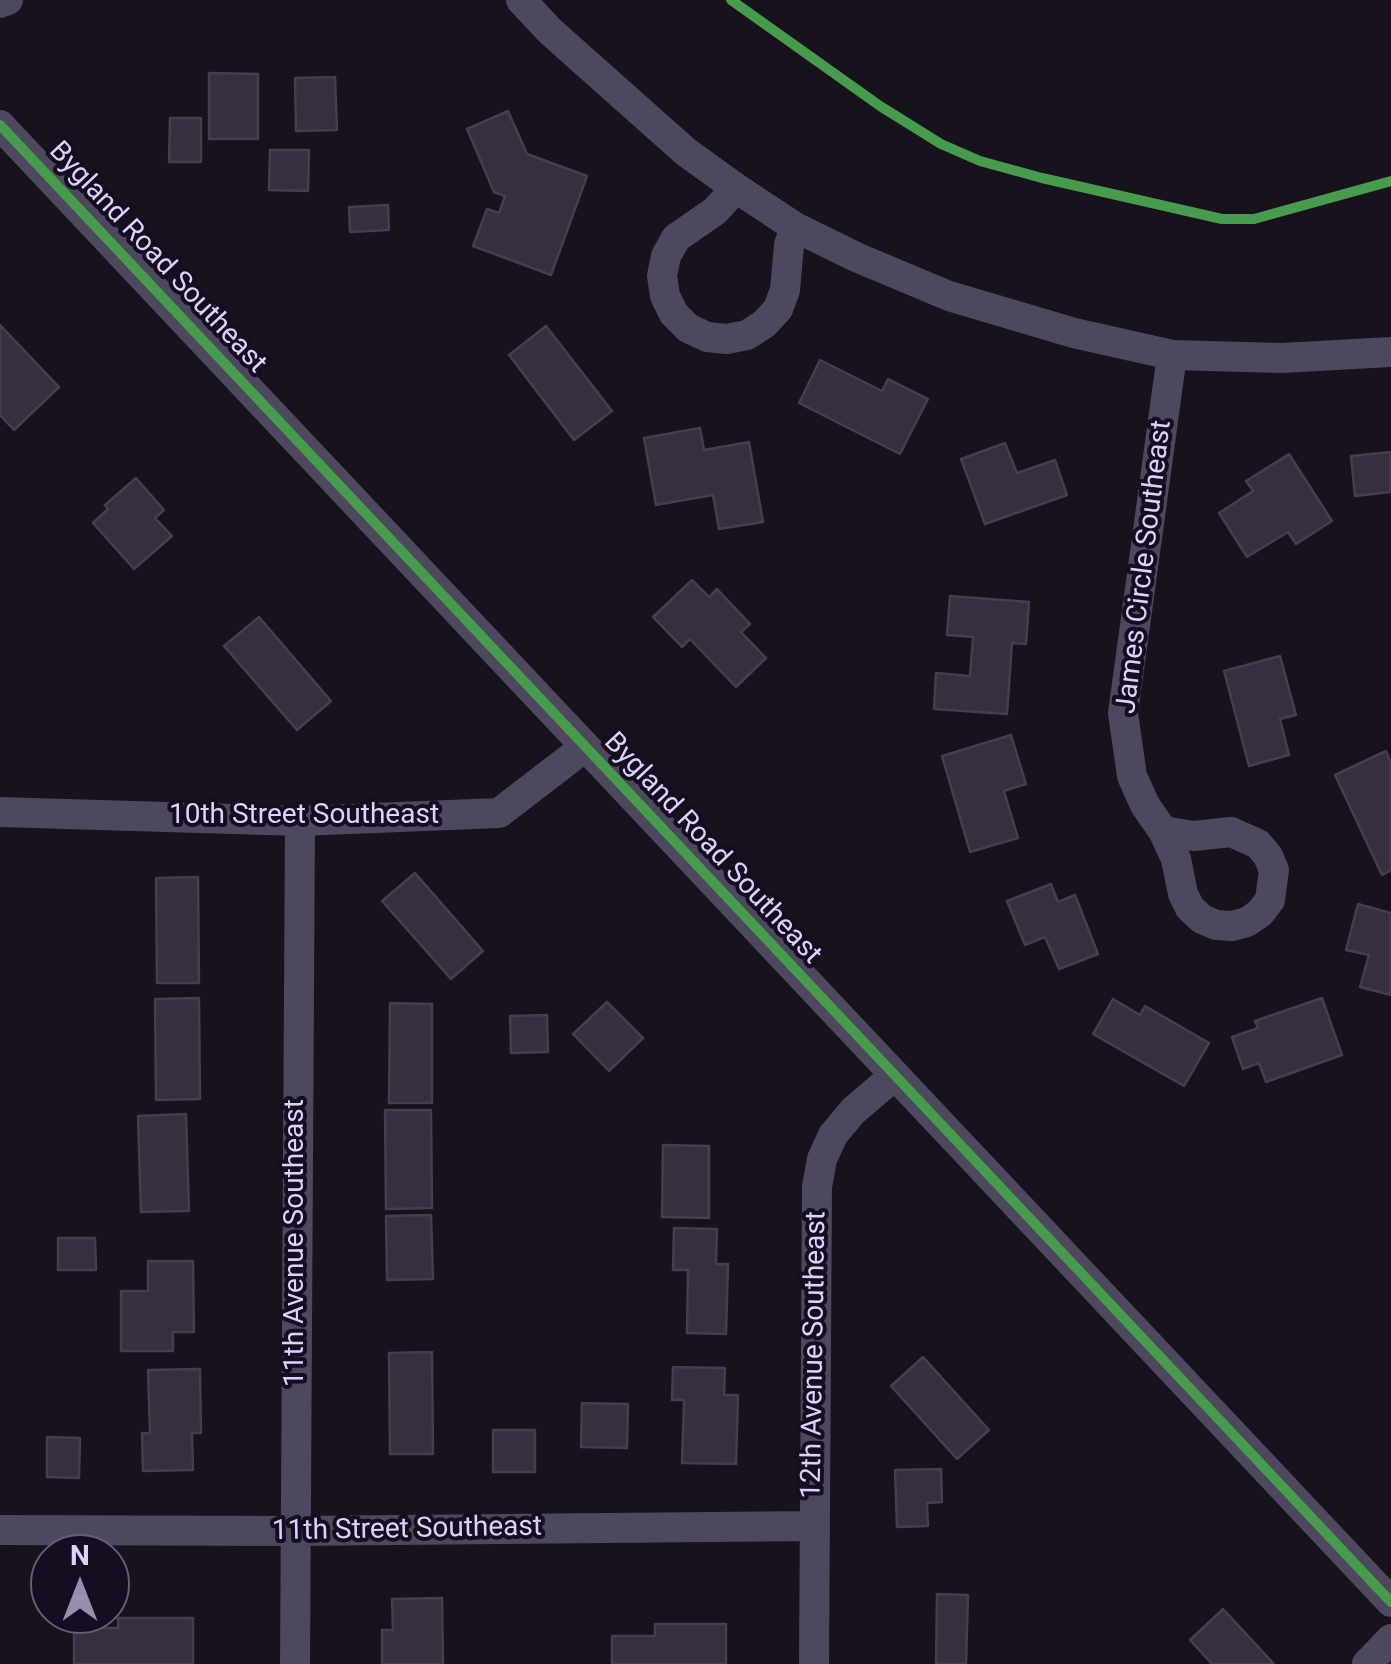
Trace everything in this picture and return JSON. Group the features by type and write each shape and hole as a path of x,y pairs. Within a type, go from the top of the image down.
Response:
{"street":[{"path":"0,4 8,0"},
{"path":"520,0 686,152 736,188 796,227 949,296 1074,332 1172,354 1282,358 1391,352"},
{"name":"Bygland Road Southeast","path":"0,125 1391,1602"},
{"path":"736,188 715,212 676,238 666,256 662,276 665,296 674,314 688,328 727,339 764,324 778,308 785,290 789,246 796,227"},
{"name":"James Circle Southeast","path":"1162,831 1132,776 1123,713 1172,354"},
{"name":"10th Street Southeast","path":"0,812 300,821 499,812 585,747"},
{"name":"11th Avenue Southeast","path":"295,1664 300,821"},
{"name":"12th Avenue Southeast","path":"814,1664 814,1240 822,1159 833,1136 853,1111 894,1076"},
{"name":"11th Street Southeast","path":"0,1530 814,1526"},
{"path":"1367,1664 1391,1639"}],"building":[{"path":"209,73 258,74 258,139 209,139"},
{"path":"335,77 337,130 296,131 295,78"},
{"path":"508,111 527,154 587,176 551,275 473,246 487,209 499,213 505,196 494,192 467,129"},
{"path":"170,118 201,118 201,162 169,162"},
{"path":"270,150 309,150 308,191 269,190"},
{"path":"388,205 389,230 350,232 349,207"},
{"path":"0,325 59,387 14,430 0,415"},
{"path":"546,326 612,411 574,440 509,355"},
{"path":"820,360 882,391 888,379 928,399 900,454 799,403"},
{"path":"700,428 704,450 749,442 763,522 719,529 713,495 656,505 644,438"},
{"path":"1005,443 1017,473 1055,460 1067,495 985,524 961,459"},
{"path":"1391,452 1391,492 1355,496 1351,456"},
{"path":"1289,454 1332,521 1296,544 1288,532 1247,557 1219,513 1253,491 1246,481"},
{"path":"136,478 164,510 155,518 172,536 134,569 93,523 108,509 105,505"},
{"path":"692,580 709,597 717,589 750,624 741,632 766,658 736,687 690,639 682,647 653,617"},
{"path":"950,596 1029,602 1026,644 1012,643 1007,714 934,709 936,673 970,676 973,637 947,635"},
{"path":"259,617 331,701 297,730 224,646"},
{"path":"1280,656 1296,715 1280,719 1289,755 1249,766 1224,671"},
{"path":"1011,735 1026,784 1004,791 1018,838 970,852 942,756"},
{"path":"1386,751 1391,763 1391,870 1382,875 1335,775"},
{"path":"415,873 483,951 451,979 382,901"},
{"path":"198,877 199,983 157,983 156,878"},
{"path":"1051,884 1058,902 1075,895 1098,954 1059,969 1045,937 1025,945 1007,901"},
{"path":"1358,904 1391,913 1391,995 1360,987 1369,955 1346,950"},
{"path":"199,998 200,1099 156,1100 155,999"},
{"path":"1322,998 1342,1055 1266,1082 1259,1063 1243,1069 1232,1037 1258,1028 1255,1021"},
{"path":"1113,999 1140,1015 1145,1006 1209,1043 1184,1086 1093,1034"},
{"path":"607,1002 643,1038 609,1071 573,1034"},
{"path":"390,1003 432,1004 432,1103 389,1103"},
{"path":"547,1015 548,1052 511,1053 510,1016"},
{"path":"385,1110 431,1110 432,1208 386,1209"},
{"path":"186,1114 189,1211 141,1212 138,1116"},
{"path":"663,1145 709,1146 709,1218 662,1217"},
{"path":"431,1215 433,1279 387,1280 386,1216"},
{"path":"674,1228 717,1229 716,1264 728,1264 726,1334 687,1333 688,1270 673,1270"},
{"path":"58,1238 95,1238 96,1270 58,1270"},
{"path":"148,1261 193,1261 194,1332 173,1332 173,1351 121,1351 121,1291 148,1291"},
{"path":"432,1352 433,1454 390,1454 389,1353"},
{"path":"923,1357 989,1430 957,1459 891,1386"},
{"path":"673,1367 725,1368 724,1395 738,1395 736,1464 682,1463 684,1400 672,1400"},
{"path":"200,1369 201,1433 192,1433 193,1470 143,1471 142,1433 150,1433 148,1370"},
{"path":"582,1403 628,1404 627,1448 581,1447"},
{"path":"493,1430 535,1430 535,1472 493,1472"},
{"path":"47,1437 80,1438 79,1478 47,1477"},
{"path":"941,1469 942,1502 927,1503 928,1526 897,1527 895,1470"},
{"path":"937,1594 968,1595 966,1664 936,1664"},
{"path":"442,1598 443,1664 382,1664 382,1630 393,1630 392,1599"},
{"path":"1223,1609 1274,1664 1212,1664 1190,1640"},
{"path":"130,1618 193,1618 193,1664 74,1664 74,1634 130,1634"},
{"path":"655,1624 726,1624 726,1664 612,1664 612,1636 655,1636"}],"cycle path":[{"path":"731,0 880,106 941,144 980,161 1222,219 1254,219 1391,181"},
{"path":"0,125 1391,1602"}]}
